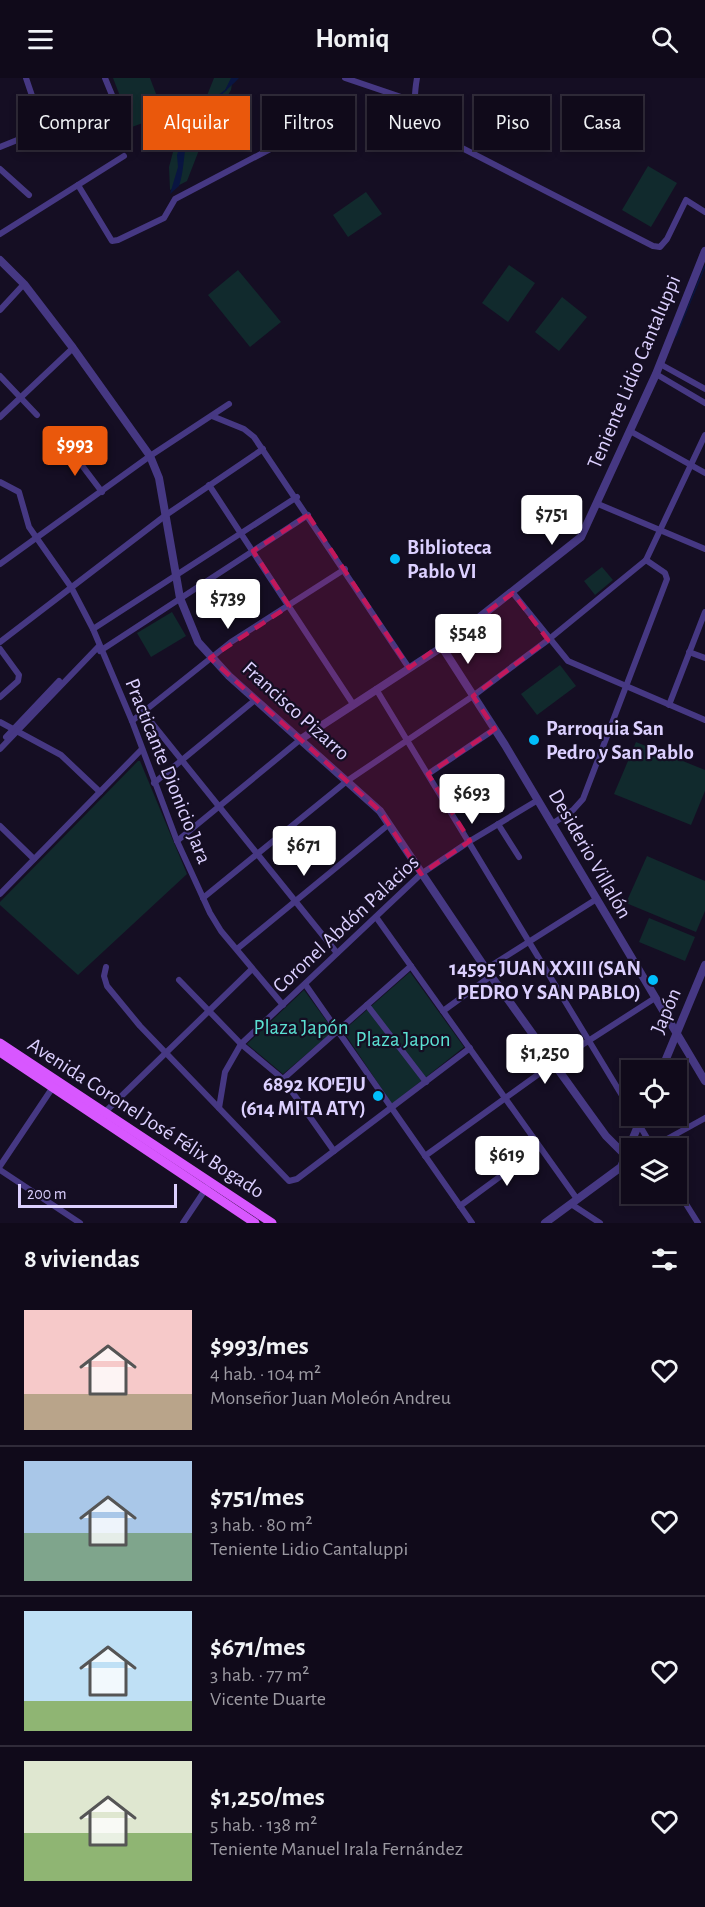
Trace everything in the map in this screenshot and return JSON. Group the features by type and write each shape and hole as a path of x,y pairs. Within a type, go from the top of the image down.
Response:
{"main road":[{"name":"Avenida Coronel José Félix Bogado","path":"1,1047 208,1186 272,1223"},
{"name":"Avenida Coronel José Félix Bogado","path":"208,1186 255,1223"}],"street":[{"path":"26,78 32,96"},
{"path":"105,78 112,96"},
{"path":"345,78 398,96"},
{"path":"414,96 417,78"},
{"path":"0,147 18,140"},
{"path":"462,149 653,246 660,247 667,239 686,200 705,212"},
{"path":"78,185 111,241 159,222 169,212 176,199 269,150"},
{"path":"0,234 124,156"},
{"path":"0,169 29,195"},
{"name":"Teniente Lidio Cantaluppi","path":"177,841 301,739 442,647 581,537 656,374 705,251"},
{"name":"Francisco Pizarro","path":"0,260 24,284 73,348 150,456 159,478 180,598 191,630 210,658 380,811 488,972 606,1136 621,1150"},
{"path":"0,310 24,284"},
{"path":"0,417 73,348"},
{"path":"660,364 705,389"},
{"path":"656,374 705,403"},
{"path":"0,376 37,415"},
{"path":"0,564 37,540 150,456 229,404"},
{"path":"212,416 249,431 297,497 409,668"},
{"path":"630,431 705,473"},
{"path":"203,898 347,781 473,696 548,640 646,560 705,435"},
{"path":"68,447 102,492"},
{"path":"0,642 166,515 263,449"},
{"name":"Practicante Dionicio Jara","path":"0,482 19,492 25,520 71,587 93,629 98,646 132,721 177,841 203,898 221,931 283,1005"},
{"path":"209,485 353,704"},
{"path":"93,629 297,497"},
{"path":"598,504 705,549"},
{"path":"0,749 98,646 180,598 308,515"},
{"path":"552,824 573,810 583,799 667,579 665,573 646,560"},
{"path":"132,721 210,658 345,569"},
{"path":"513,593 548,640 568,662 705,720"},
{"path":"669,705 705,612"},
{"name":"Desiderio Villalón","path":"442,647 495,729 705,1081"},
{"path":"0,649 19,675 18,681 0,697"},
{"path":"689,652 705,658"},
{"path":"376,689 470,841 621,1094"},
{"path":"154,783 255,700"},
{"path":"143,712 337,953"},
{"path":"0,722 61,755 100,792"},
{"path":"428,774 495,729"},
{"path":"0,744 16,730"},
{"path":"0,894 142,749"},
{"name":"Coronel Abdón Palacios","path":"219,1108 225,1072 241,1044 421,874 538,800"},
{"path":"498,824 519,857"},
{"path":"237,949 293,900 388,825"},
{"path":"0,826 34,859"},
{"path":"443,1011 529,940 595,900"},
{"path":"376,917 470,1048 574,1201 600,1223"},
{"name":"Japón","path":"666,1060 705,965"},
{"path":"283,1079 411,966"},
{"path":"106,967 104,978 109,988 166,1053 287,1180 297,1179 470,1048"},
{"path":"101,1115 252,969"},
{"path":"179,980 241,1044 283,1079 334,1151"},
{"path":"304,984 472,1223"},
{"path":"425,1156 587,1040 655,998"},
{"path":"367,1005 426,1082"},
{"path":"55,1084 0,1168 76,1222"},
{"path":"670,1138 705,1118"},
{"path":"460,1206 539,1148"},
{"path":"545,1223 621,1167"},
{"path":"183,1223 208,1186"},
{"path":"686,1204 698,1223"}],"highlighted area":[{"path":"308,515 409,668 513,593 548,640 473,696 495,729 428,774 470,841 421,874 380,811 210,658 289,606 253,551"}],"green space":[{"path":"113,78 150,78 157,96 143,96 143,123 132,127 131,96 120,96"},
{"path":"214,78 233,78 227,96 207,96"},
{"path":"174,150 199,150 187,181 170,190 169,167"},
{"path":"648,166 677,183 651,227 622,210"},
{"path":"366,192 382,214 348,237 333,215"},
{"path":"509,265 535,283 508,322 482,303"},
{"path":"238,270 281,322 250,347 208,295"},
{"path":"562,297 587,317 559,351 535,332"},
{"path":"602,567 613,580 595,595 584,581"},
{"path":"172,612 186,636 151,657 137,633"},
{"path":"560,665 576,686 537,715 521,694"},
{"path":"636,742 705,770 705,791 691,825 614,794"},
{"path":"140,761 187,874 78,975 0,905 0,902"},
{"path":"647,856 705,881 705,911 696,932 626,903"},
{"path":"649,918 695,937 685,961 639,942"},
{"name":"Plaza Japon","path":"410,972 464,1047 392,1104 343,1031"},
{"name":"Plaza Japón","path":"304,990 334,1031 283,1074 247,1044"}],"shaded area":[{"path":"231,78 239,78 220,96 218,96 224,92"},
{"path":"179,150 185,150 179,186 170,194 178,167"}],"waterway":[{"path":"218,96 226,90"},
{"path":"676,336 705,266"}],"place":[{"name":"Biblioteca Pablo VI","path":"395,559"},
{"name":"Parroquia San Pedro y San Pablo","path":"534,740"},
{"name":"14595 JUAN XXIII (SAN PEDRO Y SAN PABLO)","path":"653,980"},
{"name":"6892 KO'EJU (614 MITA ATY)","path":"378,1096"}]}
